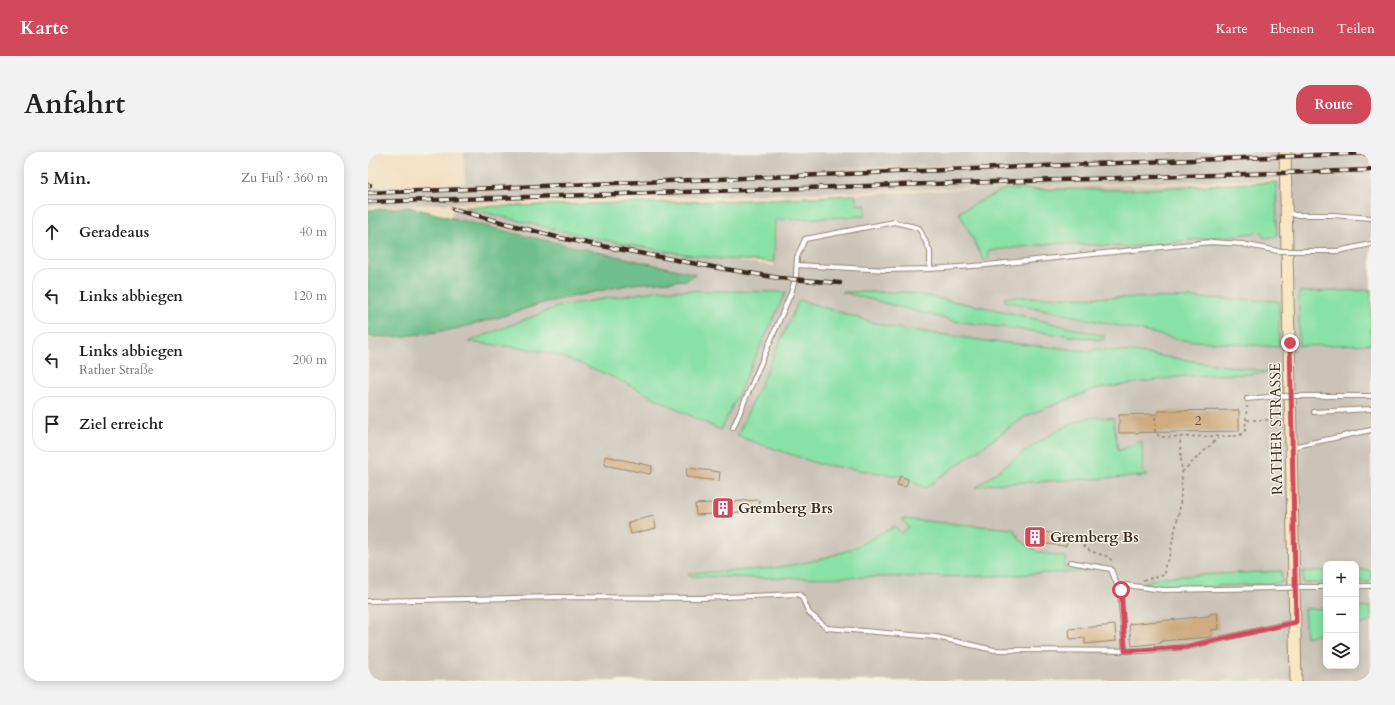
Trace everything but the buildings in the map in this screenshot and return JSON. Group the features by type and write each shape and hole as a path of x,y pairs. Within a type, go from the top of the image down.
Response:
{"street":[{"name":"RATHER STRASSE","path":"1285,152 1296,622 1296,681"}],"lane":[{"path":"1287,212 1295,215 1333,215 1371,218"},
{"path":"733,428 791,293 797,265 797,257 805,239 894,222 919,228 930,250 930,269"},
{"path":"797,265 887,270 930,269 987,266 1211,242 1242,244 1278,251 1338,251 1371,244"},
{"path":"1247,398 1281,396 1371,396"},
{"path":"1314,412 1371,409"},
{"path":"1292,447 1371,430"},
{"path":"1070,562 1111,569 1121,590 1125,651"},
{"path":"1121,590 1126,585 1149,589 1181,590 1323,587"},
{"path":"1359,586 1371,586"},
{"path":"368,601 558,597 702,598 798,594 802,597 809,613 827,628 936,637 994,650 1125,651 1186,647 1296,622"}],"path":[{"path":"1155,417 1155,432 1157,436 1239,436 1245,431 1247,398"},
{"path":"1246,420 1279,420"},
{"path":"1126,585 1165,575 1180,507 1182,472 1180,437"},
{"path":"1182,472 1219,437"},
{"path":"1069,535 1074,537 1090,551 1111,558 1113,563 1111,569"}],"shaded area":[{"path":"464,152 1371,152 1371,176 1307,178 1371,177 1371,290 1299,292 1299,345 1371,344 1371,570 1359,570 1359,561 1323,561 1323,571 1304,571 1303,583 1323,583 1323,608 1304,609 1306,637 1323,634 1323,669 1359,669 1359,625 1371,621 1371,681 368,681 368,339 409,337 462,327 580,287 687,280 696,274 451,218 455,205 567,233 699,256 774,266 778,198 994,188 1272,182 1296,178 368,206 368,188 465,184","holes":["1213,154 1174,156 1080,159","986,163 825,170 826,169","1276,182 1277,237 1263,238 1263,232 1129,247 1057,243 987,251 989,258 984,261 959,212 1005,189 1128,190","661,290 786,292 721,430 564,357 516,347 469,342 559,306","844,292 906,292 998,310 1104,336 1103,340 954,321","1005,297 1204,298 1278,301 1279,346 1183,340 1005,301","799,300 890,327 987,341 1090,351 1096,349 1140,353 1270,373 1184,376 1095,389 1026,416 925,488 900,476 819,464 737,436","1091,417 1113,418 1118,451 1142,442 1143,472 1147,476 988,484 976,487 1048,437 1065,427","903,519 1014,529 1020,540 1038,552 1066,557 1064,567 1088,569 1088,571 994,576 767,578 689,575 689,573 754,570 794,566 836,555 895,526 900,533 909,528","1281,572 1282,583 1178,588 1162,587 1143,582 1163,577"]},
{"path":"1359,582 1371,582 1371,607 1359,608"}],"green space":[{"path":"1276,182 1277,237 1263,238 1263,232 1129,247 1057,243 988,251 989,258 984,261 959,212 1005,189 1128,190"},
{"path":"855,195 857,204 866,205 865,216 775,220 774,262 707,257 639,247 464,207 724,201"},
{"path":"408,207 513,233 696,274 687,280 632,284 543,303 497,318 451,330 400,337 368,337 368,210"},
{"path":"661,290 786,292 721,430 605,374 565,358 529,349 468,342 559,306"},
{"path":"1371,290 1371,344 1299,346 1299,292"},
{"path":"842,292 906,292 998,310 1104,336 1103,340 954,321"},
{"path":"1005,297 1204,298 1279,301 1279,347 1183,340 1005,301"},
{"path":"799,300 890,327 987,341 1090,351 1096,349 1140,353 1274,373 1184,376 1095,389 1026,416 925,488 900,476 819,464 737,436"},
{"path":"1091,417 1113,418 1118,451 1142,441 1143,472 1148,476 988,484 975,488 1045,438 1075,422"},
{"path":"902,519 1014,529 1020,540 1038,552 1066,557 1064,567 1088,569 1088,571 994,576 767,578 689,576 689,573 762,569 816,560 850,549 895,526 901,533 909,528"},
{"path":"1359,570 1371,570 1371,582 1359,582"},
{"path":"1281,571 1282,583 1178,588 1162,587 1142,583 1163,577"},
{"path":"1303,571 1323,571 1323,583 1303,583"},
{"path":"1371,607 1371,621 1359,625 1359,608"},
{"path":"1323,608 1323,634 1306,637 1304,609"}],"railway":[{"path":"368,193 1371,153"},
{"path":"368,202 1371,170"},
{"path":"453,209 560,238 779,278 840,283"}],"place":[{"name":"Gremberg Brs","path":"723,508"},
{"name":"Gremberg Bs","path":"1035,537"}],"route":[{"path":"1121,590 1125,651 1186,647 1286,622 1296,622 1290,343"}]}
